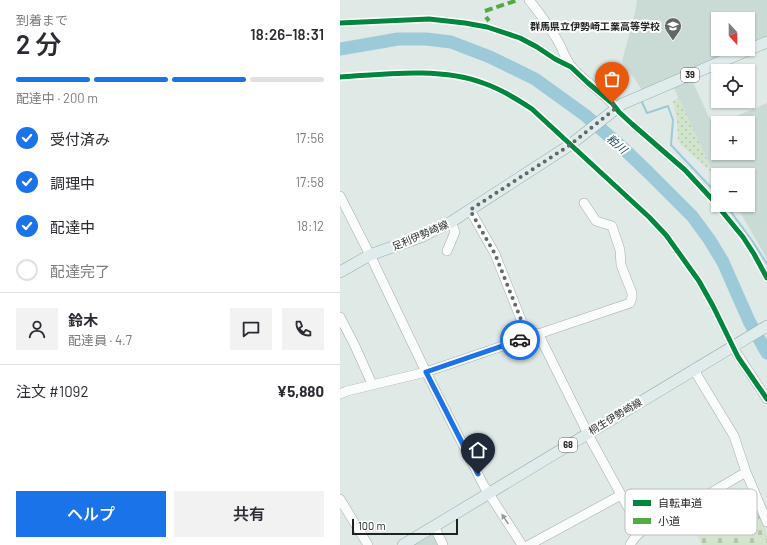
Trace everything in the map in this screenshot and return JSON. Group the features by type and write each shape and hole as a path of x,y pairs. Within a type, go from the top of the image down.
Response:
{"main road":[{"name":"足利伊勢崎線","path":"340,272 370,255 423,236 451,222 573,143 615,109 635,98 767,42"},
{"name":"桐生伊勢崎線","path":"403,545 694,368 767,326"}],"street":[{"path":"530,0 557,39 566,60 588,83 612,103 615,109"},
{"path":"340,196 426,372 488,493 522,545"},
{"path":"340,394 372,384 426,372 630,303 632,300 632,293 621,265 620,250 612,226 596,221 584,203"},
{"path":"470,210 495,254 528,337"},
{"path":"447,251 455,232 451,222"},
{"path":"340,317 372,384"},
{"path":"538,334 587,433 625,502"},
{"path":"733,346 767,399"},
{"path":"694,368 734,436 753,489"},
{"path":"717,489 746,472"},
{"path":"530,545 621,495"},
{"path":"757,498 767,522"},
{"path":"340,499 368,545"},
{"path":"434,526 443,545"},
{"path":"630,545 637,535"}],"shaded area":[{"name":"群馬県立伊勢崎工業高等学校","path":"637,0 767,0 767,37 755,42 755,12 711,12 711,56 722,56 642,90 622,61"},
{"path":"691,78 711,122 711,160 755,160 755,116 736,116 767,103 767,259 740,212 755,212 755,168 711,169 673,86"},
{"path":"434,532 440,545 414,545"}],"green space":[{"path":"679,98 711,171 682,146 678,140 677,121 673,101"},
{"path":"757,509 767,533 767,545 702,545 697,535 757,535"}],"waterway":[{"name":"粕川","path":"340,49 398,39 426,39 451,42 490,57 535,79 585,115 625,150 692,216 709,239 723,262 749,321 767,353"},
{"path":"641,100 647,113 668,106 673,120 671,145 711,188"},
{"path":"731,212 767,264"}],"marked path":[{"path":"485,11 518,0"},
{"path":"486,17 489,21"}],"cycle path":[{"path":"340,23 429,19 487,27 520,38 571,67 612,103 632,124 685,170 711,198 743,237 767,278"},
{"path":"340,77 394,73 431,73 450,75 467,78 490,85 509,94 532,109 649,217 666,235 699,281 738,357 767,399"}],"way so far":[{"path":"520,340 528,337 495,254 470,210 573,143 616,108 612,103"}],"place":[{"name":"群馬県立伊勢崎工業高等学校","path":"673,41"}],"route":[{"path":"478,474 426,372 520,340"}]}
